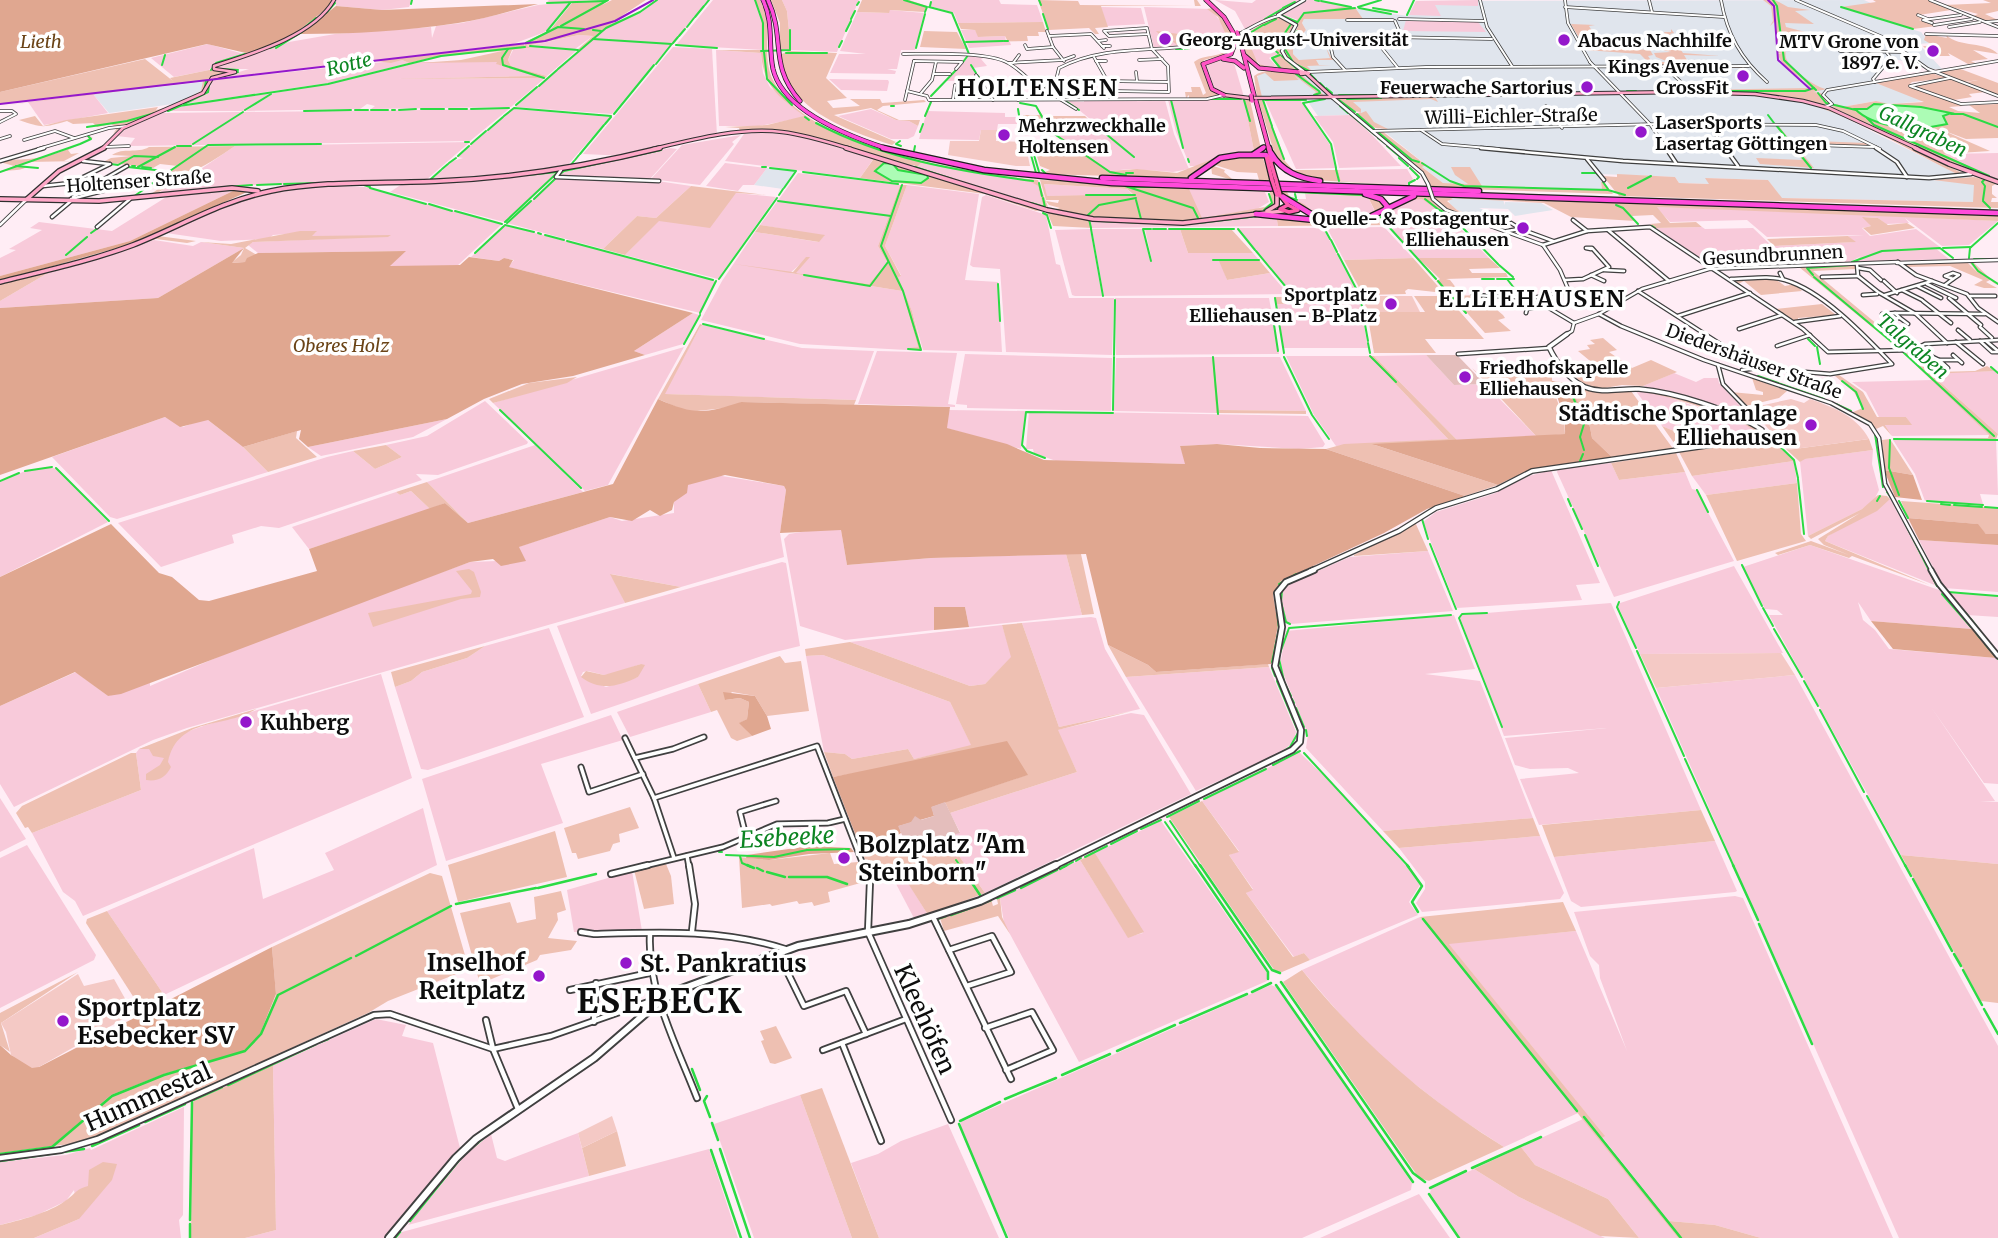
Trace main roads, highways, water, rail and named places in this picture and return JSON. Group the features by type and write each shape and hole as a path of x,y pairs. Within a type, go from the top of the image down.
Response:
{"highway":[{"path":"765,0 770,17 774,75 787,94 814,116 840,131 925,159 1046,177 1329,190 1998,212"},
{"path":"1208,0 1236,33"},
{"path":"1208,0 1227,16 1236,33 1269,157"},
{"path":"1238,40 1244,55 1252,95"},
{"path":"1224,95 1212,89 1203,67 1204,62 1231,54 1238,40"},
{"path":"1244,55 1255,67 1303,72"},
{"path":"1214,59 1235,61 1244,68"},
{"path":"1250,80 1256,72 1270,70"},
{"path":"1254,101 1264,147 1269,157 1282,169 1305,178 1391,187"},
{"path":"1165,179 1197,176 1209,172 1221,158 1258,153 1264,147"},
{"path":"1249,155 1269,157"},
{"path":"1209,172 1239,182"},
{"path":"1046,177 1998,212"},
{"path":"1069,178 1165,179 1502,193"},
{"path":"1294,212 1324,220 1364,219 1382,213 1387,207 1384,201 1373,196 1329,190"},
{"path":"1258,213 1286,214 1335,222 1364,221 1383,214 1405,198 1450,194"},
{"path":"1278,195 1324,220"},
{"path":"1294,212 1309,218"}],"main road":[{"path":"27,199 59,171 83,161 105,147 127,125 201,94 212,78 235,72 214,69 214,66 281,44 331,8 334,0"},
{"path":"1303,72 1332,97"},
{"path":"1321,97 1327,92"},
{"path":"1607,94 1678,94"},
{"path":"1224,95 1249,98 1758,94 1825,107 1971,174 1998,182"},
{"path":"0,282 122,249 204,211 254,192 320,184 482,178 561,170 750,131 779,131 808,136 1040,207 1079,216 1161,223 1240,216 1282,209 1289,205"},
{"path":"1269,157 1282,209"},
{"name":"Holtenser Straße","path":"0,200 130,199 214,189 254,192"},
{"path":"1278,195 1283,202 1297,208 1294,212 1282,209"},
{"path":"1258,213 1275,207 1278,195"}],"waterway":[{"path":"411,4 412,0"},
{"name":"Rotte","path":"561,26 608,0"},
{"path":"593,39 606,28 640,12 657,0"},
{"path":"705,5 709,0"},
{"path":"755,0 763,23 763,50"},
{"path":"904,0 927,7 925,12"},
{"path":"1039,0 1041,5"},
{"path":"1315,0 1319,1"},
{"path":"1358,7 1381,0"},
{"path":"1407,15 1414,0"},
{"path":"1773,0 1777,6 1784,60 1814,88"},
{"path":"547,3 606,1"},
{"path":"1321,1 1351,7"},
{"path":"930,6 931,2"},
{"path":"1283,8 1295,2"},
{"path":"326,13 335,3"},
{"path":"547,31 570,3"},
{"path":"695,17 704,6"},
{"path":"929,7 952,13 969,54 963,62"},
{"path":"1841,7 1913,29"},
{"path":"1297,23 1304,13 1355,8"},
{"path":"1359,8 1391,14"},
{"path":"1373,8 1397,12"},
{"path":"1265,19 1282,9"},
{"path":"851,19 855,11"},
{"path":"916,48 925,14"},
{"path":"1043,14 1048,29"},
{"path":"1283,16 1297,22"},
{"path":"304,28 316,18"},
{"path":"687,27 694,18"},
{"path":"1264,25 1276,19"},
{"path":"846,31 851,21"},
{"path":"1278,43 1291,24"},
{"path":"1245,36 1263,25"},
{"name":"Rotte","path":"526,43 558,27 584,29"},
{"path":"679,36 685,29"},
{"path":"593,30 601,31"},
{"path":"761,51 790,50 790,30"},
{"path":"1287,44 1297,31"},
{"path":"276,48 302,32"},
{"path":"673,43 678,37"},
{"path":"558,69 593,39"},
{"path":"593,39 672,44"},
{"path":"839,47 842,41"},
{"path":"966,42 1003,41"},
{"path":"1216,45 1232,41"},
{"path":"270,48 282,43"},
{"path":"1277,44 1273,45 1273,49 1278,53"},
{"path":"656,64 671,45"},
{"path":"676,45 717,48"},
{"path":"530,46 578,50"},
{"name":"Rotte","path":"179,106 328,84 441,56 525,47"},
{"path":"1185,49 1190,48"},
{"path":"508,49 502,58 503,65 544,78"},
{"path":"1176,49 1182,49"},
{"path":"1285,49 1293,62"},
{"path":"764,52 767,79 792,105"},
{"path":"786,53 827,53"},
{"path":"211,70 216,63 245,54"},
{"path":"162,65 165,55"},
{"path":"1280,55 1272,58 1281,69"},
{"path":"1282,56 1297,69"},
{"path":"614,114 654,65"},
{"path":"971,65 976,73"},
{"path":"1297,65 1309,71"},
{"path":"222,69 238,70"},
{"path":"931,96 957,69"},
{"path":"539,86 557,70"},
{"path":"227,75 238,72"},
{"path":"1296,74 1319,91 1320,93 1314,95"},
{"path":"1310,74 1316,80"},
{"path":"977,75 982,81"},
{"path":"204,91 206,81"},
{"path":"1320,83 1324,87"},
{"path":"184,104 208,92 209,85"},
{"path":"995,86 1001,92"},
{"path":"516,105 537,87"},
{"path":"1326,88 1332,93"},
{"path":"1702,91 1805,91 1814,88"},
{"path":"1627,91 1636,91"},
{"path":"1818,93 1826,103 1856,110"},
{"path":"245,110 271,94"},
{"path":"1339,95 1379,95"},
{"path":"1347,99 1381,98"},
{"path":"1208,99 1241,99"},
{"path":"1325,99 1303,103 1331,144 1336,168"},
{"path":"1171,100 1183,148"},
{"path":"1244,100 1250,121"},
{"path":"1263,100 1272,126"},
{"path":"1265,100 1306,100"},
{"path":"1339,100 1355,112"},
{"path":"925,116 931,102"},
{"path":"1067,102 1079,110"},
{"path":"1020,103 1036,106 1050,131 1110,172 1126,175"},
{"name":"Rotte","path":"168,111 180,106"},
{"path":"1340,106 1348,113"},
{"path":"471,109 509,108"},
{"path":"504,116 514,108 611,116"},
{"path":"399,110 416,109"},
{"path":"421,109 444,109"},
{"path":"449,109 467,109"},
{"path":"1018,109 1019,115"},
{"path":"304,111 351,110"},
{"path":"355,110 368,110"},
{"path":"371,110 388,110"},
{"path":"193,144 243,112"},
{"name":"Rotte","path":"87,127 127,121 155,113"},
{"path":"1350,114 1375,135"},
{"path":"1357,114 1374,129"},
{"path":"1951,114 1963,114 1998,127"},
{"path":"1768,115 1774,123"},
{"path":"488,130 503,117"},
{"path":"605,124 611,117"},
{"path":"805,117 809,120"},
{"path":"1020,117 1022,125"},
{"name":"Gallgraben","path":"1867,118 1874,125 1989,176"},
{"path":"1089,120 1134,157"},
{"path":"816,123 895,155 949,168 1033,181"},
{"path":"920,132 923,124"},
{"path":"580,154 604,125"},
{"path":"1776,125 1811,168"},
{"path":"1272,127 1284,159"},
{"path":"471,144 486,131"},
{"path":"1379,133 1412,160 1419,162"},
{"name":"Rotte","path":"17,166 80,144 91,139 88,136"},
{"path":"1378,138 1386,144"},
{"path":"900,141 896,144 901,146"},
{"path":"1027,142 1030,153"},
{"path":"164,175 208,145 321,144"},
{"path":"177,146 191,146"},
{"path":"458,156 469,146"},
{"path":"914,151 915,146"},
{"path":"1387,146 1399,156"},
{"path":"157,157 175,147"},
{"path":"1032,148 1039,172"},
{"path":"559,175 564,171 661,150"},
{"path":"575,160 579,155"},
{"path":"1031,155 1036,173"},
{"path":"111,164 118,165 134,156 157,157"},
{"path":"138,167 157,157"},
{"path":"449,163 456,158"},
{"path":"1399,158 1408,166"},
{"path":"570,166 574,161"},
{"path":"1422,163 1450,181 1464,186 1608,190 1625,195"},
{"path":"442,169 448,164"},
{"path":"0,172 17,166"},
{"path":"17,166 38,168"},
{"path":"128,167 164,171"},
{"path":"142,167 151,168"},
{"path":"915,167 952,179"},
{"path":"770,168 796,171 784,188"},
{"path":"1410,168 1419,177 1417,179"},
{"path":"1336,169 1339,181"},
{"path":"431,179 441,170"},
{"path":"1042,170 1046,174"},
{"path":"527,175 557,172"},
{"path":"803,172 898,184"},
{"path":"505,222 557,173"},
{"path":"1126,173 1133,173"},
{"path":"1582,173 1596,173 1600,177"},
{"path":"133,197 163,176"},
{"path":"1628,188 1651,176"},
{"path":"534,199 556,178"},
{"name":"Gallgraben","path":"1983,200 1985,186 1982,182 1985,179"},
{"path":"1409,186 1409,183 1415,180"},
{"path":"1603,182 1608,189"},
{"path":"284,184 318,183"},
{"path":"1039,183 1042,196"},
{"path":"257,185 281,184"},
{"path":"225,187 252,185"},
{"path":"364,185 370,187"},
{"path":"902,185 881,246 903,291 921,350 908,349"},
{"path":"1128,187 1169,187"},
{"path":"1128,187 1193,208 1198,218"},
{"path":"370,188 426,204"},
{"path":"779,195 783,189"},
{"path":"1295,192 1363,195"},
{"path":"1264,210 1272,203 1269,194"},
{"path":"1295,194 1296,198"},
{"path":"1086,195 1135,195"},
{"path":"1285,196 1297,200"},
{"path":"719,279 777,198"},
{"path":"1031,203 1045,207 1043,198"},
{"path":"1088,215 1099,205 1136,198"},
{"path":"1425,199 1439,210 1465,219"},
{"path":"1136,200 1141,219"},
{"path":"507,223 531,201"},
{"path":"778,201 891,216"},
{"name":"Gallgraben","path":"1983,201 1990,208"},
{"path":"429,204 452,211"},
{"path":"1616,205 1623,208 1638,224"},
{"path":"455,211 502,224"},
{"path":"1043,213 1047,215 1051,228"},
{"path":"1198,223 1258,216"},
{"path":"1364,222 1382,217"},
{"path":"1383,218 1387,225 1457,224"},
{"path":"1089,219 1091,228"},
{"path":"1100,221 1174,224"},
{"name":"Gallgraben","path":"1969,258 1970,248 1998,223"},
{"path":"505,225 534,232"},
{"path":"475,253 504,226"},
{"path":"1461,226 1498,264"},
{"path":"1389,227 1436,279"},
{"path":"91,233 98,228"},
{"path":"1324,228 1330,239"},
{"path":"1091,229 1103,296"},
{"path":"1151,229 1143,229 1151,261"},
{"path":"1153,229 1166,229"},
{"path":"1169,229 1234,229"},
{"path":"1238,229 1255,250"},
{"path":"545,235 564,240"},
{"path":"66,255 87,237"},
{"path":"1331,240 1337,252"},
{"path":"567,241 713,280"},
{"name":"Talgraben","path":"1943,248 1971,247"},
{"name":"Talgraben","path":"1852,262 1882,251 1940,248 1953,258"},
{"path":"1256,251 1291,293"},
{"path":"1338,254 1359,294"},
{"path":"1974,259 1998,259"},
{"path":"1213,260 1259,260"},
{"path":"804,275 870,286 888,262"},
{"path":"1972,263 1978,271 1998,284"},
{"path":"1499,265 1513,277"},
{"name":"Talgraben","path":"1813,275 1807,268 1851,265"},
{"name":"Talgraben","path":"1814,277 1899,348"},
{"path":"1482,279 1494,279"},
{"path":"1497,279 1506,279"},
{"path":"1514,279 1507,279 1518,293"},
{"path":"700,313 716,281"},
{"path":"1438,281 1449,294"},
{"path":"998,284 1000,321"},
{"path":"1360,296 1362,307"},
{"path":"1452,297 1466,313"},
{"path":"1275,298 1284,353"},
{"path":"1114,355 1115,300"},
{"path":"1363,309 1364,317"},
{"path":"684,344 700,315"},
{"path":"1273,318 1278,351"},
{"path":"1364,319 1368,341"},
{"path":"703,324 764,339"},
{"path":"1808,339 1815,346"},
{"path":"1368,343 1370,353"},
{"path":"1817,347 1820,364"},
{"name":"Talgraben","path":"1903,352 1994,436"},
{"path":"1370,356 1396,382"},
{"path":"1113,410 1114,357"},
{"path":"1213,357 1218,414"},
{"path":"1284,357 1312,415 1329,439"},
{"path":"1991,367 1998,373"},
{"path":"1758,376 1824,399"},
{"path":"1842,381 1856,392 1863,409"},
{"path":"1573,397 1584,424 1580,437 1584,450"},
{"path":"1836,404 1851,411"},
{"path":"500,410 581,488"},
{"path":"1045,458 1027,451 1022,445 1026,412 1113,413"},
{"path":"1875,434 1883,487"},
{"path":"1770,437 1794,460 1798,478"},
{"path":"1894,439 1998,440"},
{"path":"1890,440 1889,468 1899,495"},
{"path":"1580,461 1583,454"},
{"path":"25,471 52,467"},
{"path":"56,468 109,521"},
{"path":"0,481 19,473"},
{"path":"1798,479 1804,534"},
{"path":"1697,490 1708,512"},
{"path":"1887,492 1892,499"},
{"path":"1877,501 1880,496"},
{"path":"1568,499 1571,506"},
{"path":"1899,501 1908,518"},
{"path":"1927,501 1983,505"},
{"path":"1941,504 1950,505"},
{"path":"1954,505 1982,507"},
{"path":"1985,507 1998,508"},
{"path":"1573,509 1582,529"},
{"path":"1422,519 1428,539"},
{"path":"1905,523 1937,586"},
{"path":"1585,535 1598,566"},
{"path":"1430,544 1456,609"},
{"path":"1316,570 1327,565"},
{"path":"1742,565 1762,606"},
{"path":"1279,584 1296,574"},
{"path":"1282,590 1281,602 1286,622 1290,624"},
{"path":"1272,662 1279,629 1275,591"},
{"path":"1948,592 1998,596"},
{"path":"1942,594 1971,627"},
{"path":"1619,602 1617,607 1636,648"},
{"path":"1763,608 1773,626"},
{"path":"1963,610 1969,617"},
{"path":"1487,613 1462,614 1459,618 1502,727"},
{"path":"1279,656 1289,628 1451,615"},
{"path":"1971,619 1981,632"},
{"path":"1774,629 1802,677"},
{"path":"1976,633 1980,638"},
{"path":"1985,644 1998,659"},
{"path":"1637,651 1684,756"},
{"path":"1279,659 1284,681"},
{"path":"1272,668 1275,676"},
{"path":"1277,681 1298,731"},
{"path":"1804,681 1818,706"},
{"path":"1285,684 1291,696"},
{"path":"1292,699 1294,703"},
{"path":"1296,708 1304,727"},
{"path":"1820,710 1864,792"},
{"path":"1306,730 1307,736"},
{"path":"1279,754 1290,747 1298,733"},
{"path":"1273,765 1300,751"},
{"path":"1304,753 1409,867"},
{"path":"1685,759 1734,867"},
{"path":"1204,799 1266,769"},
{"path":"1867,796 1906,867"},
{"path":"1167,817 1199,801"},
{"path":"1141,829 1161,820"},
{"path":"1170,821 1201,867"},
{"path":"1165,822 1196,867"},
{"path":"1111,844 1137,831"},
{"path":"1085,857 1107,846"},
{"name":"Esebeeke","path":"726,855 774,857 807,850 849,849"},
{"path":"932,853 944,850"},
{"path":"740,856 742,863 751,867"},
{"path":"1076,861 1081,858"},
{"path":"956,860 961,867"},
{"path":"1064,867 1073,862"},
{"path":"747,865 754,868"},
{"path":"960,865 980,895"},
{"path":"1060,869 1067,865"},
{"path":"1195,865 1268,972 1268,979"},
{"path":"1200,865 1272,970 1280,973"},
{"path":"1407,865 1422,886 1412,902 1418,912"},
{"path":"1733,865 1758,920"},
{"path":"1905,865 1911,876"},
{"path":"757,868 763,871"},
{"path":"1021,888 1057,870"},
{"path":"888,871 893,874"},
{"path":"767,872 785,877"},
{"name":"Esebeeke","path":"538,888 596,874"},
{"path":"789,877 827,877 847,884"},
{"path":"1913,879 1952,951"},
{"name":"Esebeeke","path":"456,904 536,888"},
{"path":"997,898 1015,890"},
{"path":"983,903 991,900"},
{"path":"951,915 978,905"},
{"name":"Esebeeke","path":"356,956 451,906"},
{"path":"937,919 946,916"},
{"path":"1423,919 1577,1111"},
{"path":"1759,924 1812,1044"},
{"path":"1954,954 1961,966"},
{"name":"Esebeeke","path":"0,1154 52,1147 112,1096 164,1075 245,1051 261,1034 278,995 351,958"},
{"path":"1963,970 1982,1005"},
{"path":"1281,982 1413,1173 1425,1182"},
{"path":"1252,992 1271,983"},
{"path":"1276,985 1413,1182"},
{"path":"1180,1023 1247,994"},
{"path":"1984,1009 1998,1034"},
{"path":"1117,1051 1175,1025"},
{"path":"320,1042 328,1039"},
{"path":"228,1085 316,1044"},
{"path":"1062,1075 1110,1054"},
{"path":"692,1069 700,1090"},
{"path":"1005,1099 1056,1078"},
{"path":"193,1100 222,1087"},
{"path":"707,1096 704,1101 710,1117"},
{"path":"190,1220 192,1102"},
{"path":"960,1121 1000,1102"},
{"path":"145,1122 185,1104"},
{"path":"1584,1117 1681,1238"},
{"path":"712,1123 718,1140"},
{"path":"959,1124 1007,1238"},
{"path":"92,1146 139,1125"},
{"path":"468,1151 488,1134"},
{"path":"1472,1168 1541,1137"},
{"path":"0,1161 84,1149"},
{"path":"720,1149 750,1238"},
{"path":"711,1150 741,1238"},
{"path":"410,1221 464,1154"},
{"path":"1430,1188 1466,1171"},
{"path":"1429,1194 1459,1238"},
{"path":"190,1224 190,1238"},
{"path":"395,1238 400,1232"}],"railway":[{"path":"0,104 545,41 615,21 653,0"},
{"path":"1768,0 1774,6 1778,60 1810,89"}],"place":[{"name":"Georg-August-Universität","path":"1165,39"},
{"name":"Abacus Nachhilfe","path":"1564,40"},
{"name":"MTV Grone von 1897 e. V.","path":"1933,51"},
{"name":"Kings Avenue CrossFit","path":"1743,76"},
{"name":"Feuerwache Sartorius","path":"1587,87"},
{"name":"LaserSports Lasertag Göttingen","path":"1641,132"},
{"name":"Mehrzweckhalle Holtensen","path":"1004,135"},
{"name":"Quelle- & Postagentur Elliehausen","path":"1523,228"},
{"name":"Sportplatz Elliehausen - B-Platz","path":"1391,304"},
{"name":"Friedhofskapelle Elliehausen","path":"1465,377"},
{"name":"Städtische Sportanlage Elliehausen","path":"1811,425"},
{"name":"Kuhberg","path":"246,722"},
{"name":"Bolzplatz \"Am Steinborn\"","path":"844,858"},
{"name":"St. Pankratius","path":"626,963"},
{"name":"Inselhof Reitplatz","path":"539,976"},
{"name":"Sportplatz Esebecker SV","path":"63,1021"}],"district":[{"name":"HOLTENSEN","path":"1038,87"},
{"name":"ELLIEHAUSEN","path":"1532,298"},
{"name":"ESEBECK","path":"660,1001"}],"park label":[{"name":"Lieth","path":"41,41"},
{"name":"Oberes Holz","path":"341,345"}]}
